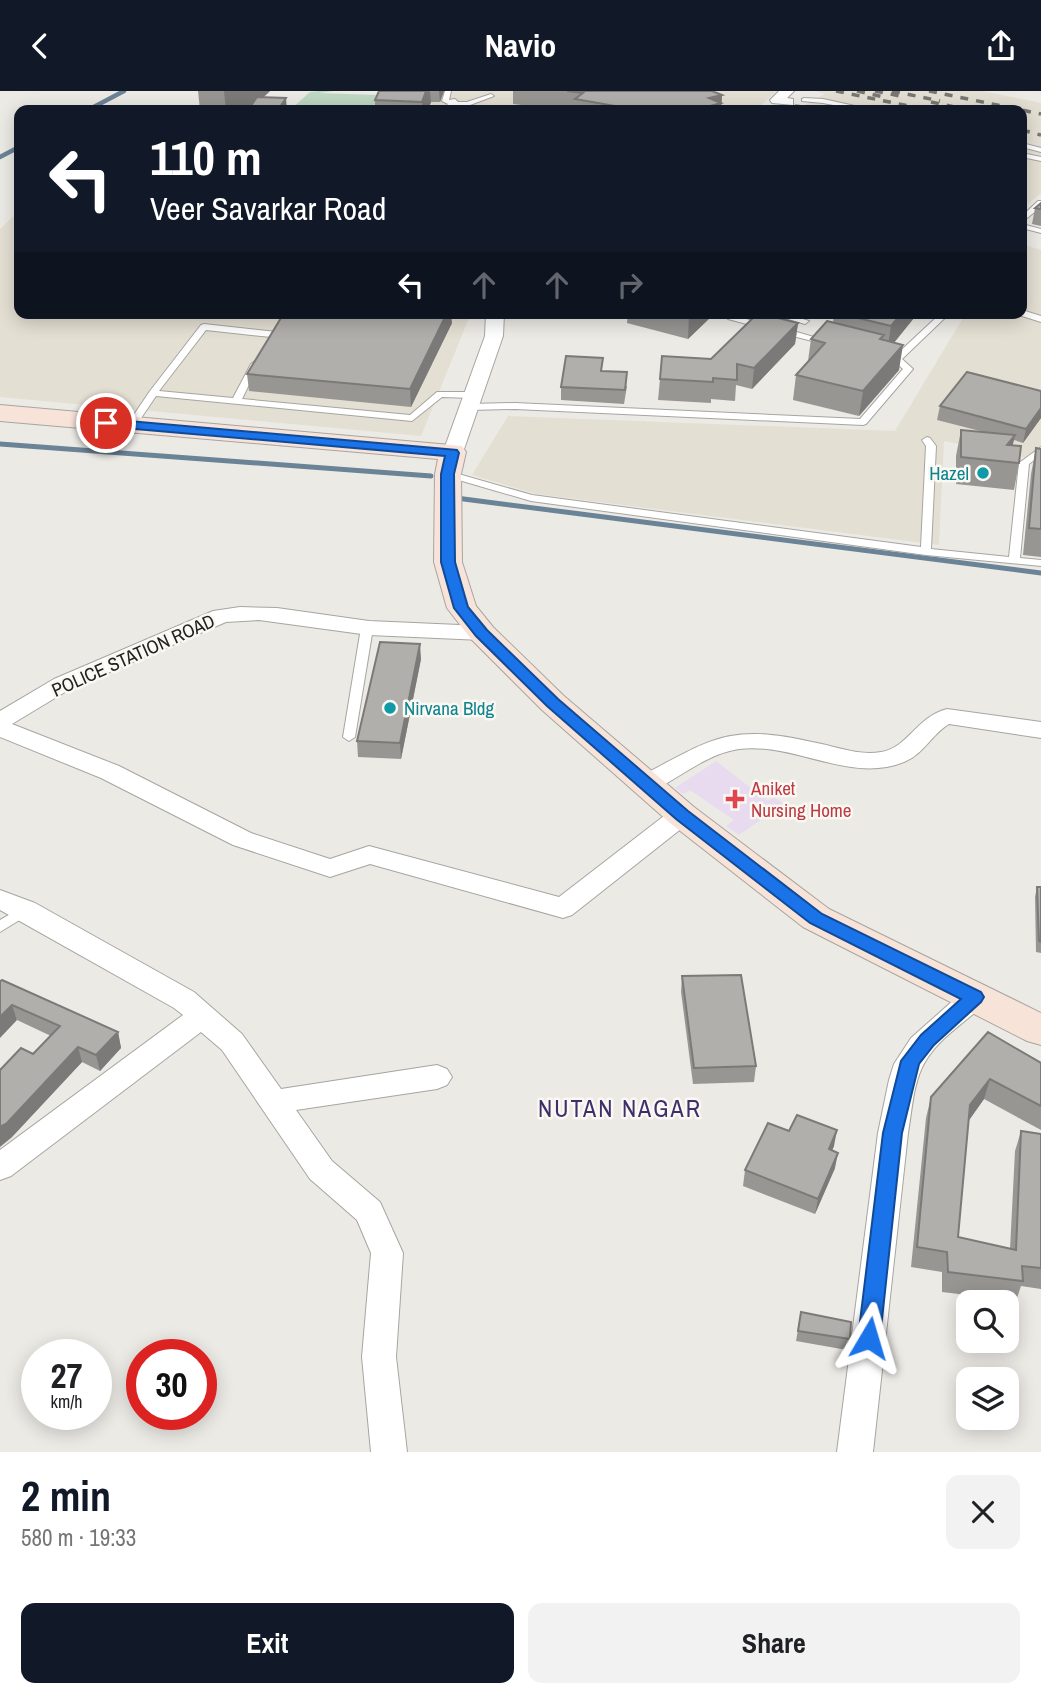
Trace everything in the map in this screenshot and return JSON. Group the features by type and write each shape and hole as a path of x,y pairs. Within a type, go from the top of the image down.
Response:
{"street":[{"path":"495,319 494,336 471,401 446,459 448,562 461,608 482,633 553,703 682,815 816,918 1041,1030"},
{"path":"0,414 412,450 446,459"},
{"name":"POLICE STATION ROAD","path":"0,721 62,684 221,616 248,611 283,613 367,628 482,633"},
{"path":"648,783 722,745 739,741 775,742 863,761 881,761 907,753 937,718 947,716 1041,730"},
{"path":"0,728 110,772 242,839 330,868 369,855 563,908 682,815"},
{"path":"13,904 184,1000 232,1042 321,1170 369,1211 387,1253 379,1357 389,1452"},
{"path":"855,1452 892,1133 903,1085 910,1061 919,1050 975,997"},
{"path":"0,1167 202,1016"},
{"path":"273,1102 437,1077"}],"lane":[{"path":"448,91 445,100 453,104 468,104 490,97"},
{"path":"796,104 823,101 844,105"},
{"path":"1027,216 1041,203"},
{"path":"739,319 832,343"},
{"path":"754,323 758,319"},
{"path":"797,319 805,321"},
{"path":"897,359 940,319"},
{"path":"132,425 204,327 276,335 254,367 236,401"},
{"path":"153,393 412,418 440,394 515,406 863,422 908,369 897,359 871,353"},
{"path":"926,552 931,446 927,440"},
{"path":"1014,561 1024,463 1041,450"},
{"path":"446,459 531,498 926,552 1041,563"},
{"path":"349,737 367,628"},
{"path":"0,927 13,904"}],"shaded area":[{"path":"390,91 776,91 761,105 385,105"},
{"path":"814,91 983,91 1041,103 1041,193 1027,205 1027,105 805,105 825,94"},
{"path":"14,216 14,319 469,319 421,436 0,397 0,229"},
{"path":"1027,246 1041,250 1041,461 944,441 939,545 536,494 472,475 508,416 895,431 962,319 1027,319"},
{"name":"Aniket Nursing Home","path":"716,761 768,801 774,797 784,804 739,835 726,826 734,820 690,790 683,794 675,788"}],"green space":[{"path":"310,92 379,95 374,105 296,105"}],"building":[{"path":"379,91 426,91 422,102 375,100"},
{"path":"567,91 712,91 722,95 709,98 721,103 714,105 609,105 575,99 583,93"},
{"path":"257,97 286,98 281,105 251,105"},
{"path":"280,319 444,319 410,389 247,374"},
{"path":"752,319 782,319 798,323 754,368 737,364 737,380 713,378 713,382 660,379 662,356 711,359"},
{"path":"862,319 897,319 891,326"},
{"path":"827,321 884,335 880,339 903,345 863,391 796,375 825,343 811,339"},
{"path":"566,356 603,358 601,371 627,372 625,390 561,387"},
{"path":"967,372 1041,391 1041,408 1026,429 940,406"},
{"path":"961,430 1015,435 1007,445 1021,446 1019,463 961,457"},
{"path":"1036,448 1041,449 1041,529 1029,528"},
{"name":"Nirvana Bldg","path":"380,642 420,644 400,743 357,741"},
{"path":"1037,887 1041,887 1041,942 1039,941"},
{"path":"741,975 756,1066 694,1068 682,976"},
{"path":"2,980 118,1032 96,1055 78,1047 7,1123 0,1127 0,1070 21,1048 33,1054 60,1026 12,1005 0,1017"},
{"path":"988,1032 1041,1063 1041,1106 990,1079 970,1105 958,1237 1016,1250 1021,1131 1041,1134 1041,1268 1022,1266 1023,1281 948,1272 947,1252 917,1247 931,1097"},
{"path":"797,1115 837,1130 829,1149 838,1153 818,1199 745,1170 768,1123 789,1131"},
{"path":"801,1312 851,1322 850,1339 798,1331"}],"waterway":[{"path":"97,105 124,91"},
{"path":"0,157 14,150"},
{"path":"0,444 431,476"},
{"path":"456,498 1041,573"}],"railway":[{"path":"836,91 904,105"},
{"path":"857,91 884,97"},
{"path":"875,91 900,96"},
{"path":"892,91 940,101"},
{"path":"929,91 997,105"},
{"path":"931,102 945,105"},
{"path":"1027,111 1041,114"},
{"path":"1027,131 1041,135"}],"place":[{"name":"Hazel","path":"983,473"},
{"name":"Nirvana Bldg","path":"390,708"},
{"name":"Aniket Nursing Home","path":"735,799"}],"district":[{"name":"NUTAN NAGAR","path":"620,1108"}],"route":[{"path":"106,423 453,453 447,474 448,562 461,608 482,633 553,703 682,815 816,918 975,997 928,1040 910,1061 892,1133 869,1338"}]}
